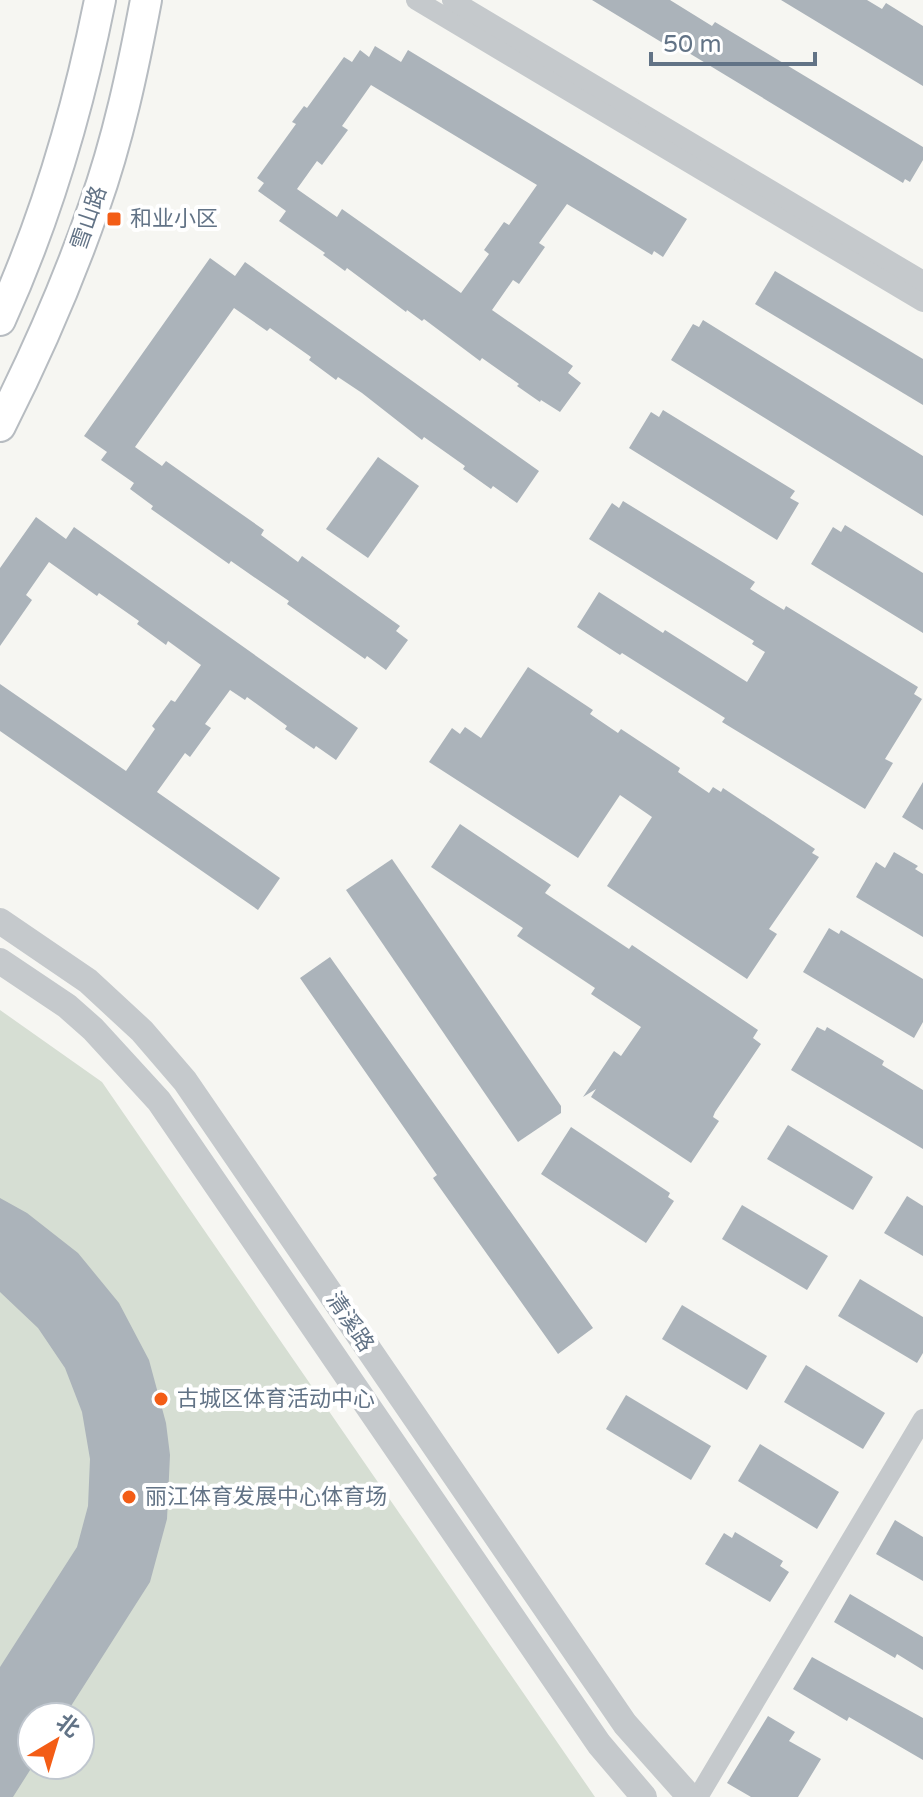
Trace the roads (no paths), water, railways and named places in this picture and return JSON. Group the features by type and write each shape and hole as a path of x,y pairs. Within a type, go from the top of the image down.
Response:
{"main road":[{"name":"雪山路","path":"0,320 52,190 82,83 100,0"},
{"name":"雪山路","path":"0,426 50,322 95,205 126,93 146,0"}],"street":[{"path":"416,0 923,302"},
{"path":"452,0 923,281"},
{"name":"清溪路","path":"0,921 88,981 142,1031 185,1081 619,1715 646,1750 690,1797"},
{"name":"清溪路","path":"0,961 67,1006 93,1029 159,1101 599,1744 644,1797"},
{"path":"698,1797 923,1419"}],"place":[{"name":"和业小区","path":"114,219"},
{"name":"古城区体育活动中心","path":"161,1399"},
{"name":"丽江体育发展中心体育场","path":"129,1497"}]}
